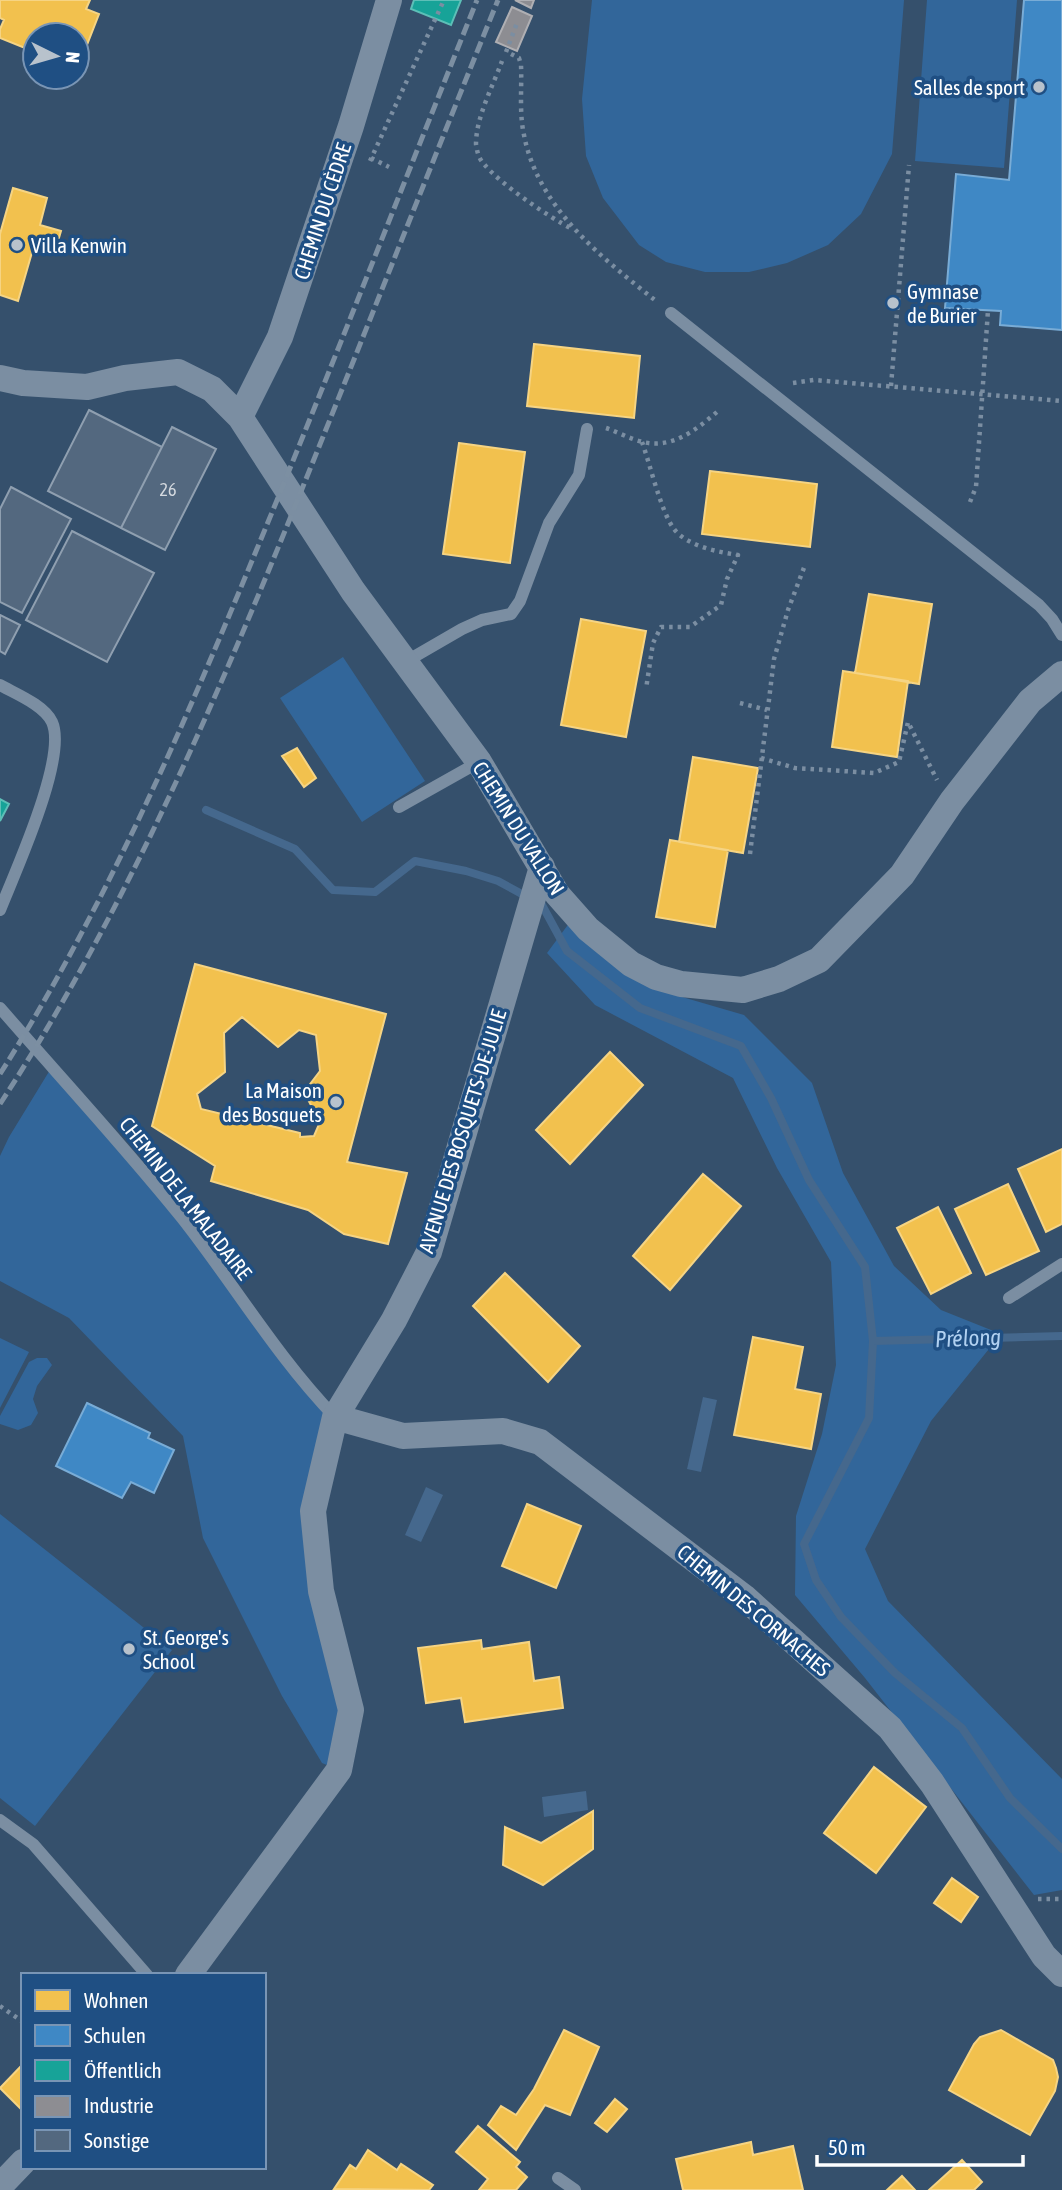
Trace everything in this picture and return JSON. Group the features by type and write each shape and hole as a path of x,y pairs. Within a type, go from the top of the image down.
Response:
{"street":[{"name":"CHEMIN DU CÈDRE","path":"240,417 280,337 351,126 389,0"},
{"name":"CHEMIN DU VALLON","path":"0,378 50,386 87,387 125,378 178,372 212,389 240,417 353,592 479,762 538,878 557,894 587,929 631,964 656,977 681,984 743,990 779,979 819,960 902,875 952,801 1030,701 1062,674"},
{"name":"AVENUE DES BOSQUETS-DE-JULIE","path":"189,1973 339,1770 351,1710 321,1591 313,1511 335,1417 394,1320 429,1252 538,878"},
{"name":"CHEMIN DES CORNACHES","path":"335,1417 403,1436 503,1431 540,1442 744,1597 890,1728 932,1783 1044,1956 1062,1974"},
{"path":"0,2186 21,2164"}],"lane":[{"path":"671,313 1039,604 1062,635"},
{"path":"405,662 462,629 482,620 511,614 520,601 549,523 579,475 587,429"},
{"path":"0,685 45,712 52,722 56,737 49,781 0,910"},
{"path":"399,807 479,762"},
{"name":"CHEMIN DE LA MALADAIRE","path":"0,1008 53,1065 183,1219 302,1381 335,1417"},
{"path":"1009,1298 1062,1264"},
{"path":"0,1820 33,1844 145,1973"},
{"path":"558,2178 575,2190"}],"path":[{"path":"435,23 444,0"},
{"path":"517,23 508,53 519,58 521,65 522,127 530,159 539,180 573,229"},
{"path":"502,61 479,125 478,153 484,164 542,211 573,229 671,313"},
{"path":"371,158 389,167"},
{"path":"891,386 909,165"},
{"path":"970,502 976,487 988,310"},
{"path":"773,392 794,383 814,380 1062,401"},
{"path":"601,426 642,442 662,442 680,438 697,429 717,412"},
{"path":"642,442 665,514 675,531 694,543 738,555 727,579 721,606 690,627 662,627 653,643 646,689"},
{"path":"750,854 774,659 805,565"},
{"path":"740,703 767,710"},
{"path":"761,758 795,768 874,773 899,762 908,722 932,772 952,801"},
{"path":"0,2006 21,2021"}],"shaded area":[{"path":"592,0 904,0 892,154 861,214 828,245 787,263 749,272 705,272 666,262 639,245 603,198 586,156 582,99"},
{"path":"927,0 1017,0 1004,168 915,161"},
{"path":"343,657 425,781 362,822 280,698"},
{"path":"570,922 665,992 744,1015 812,1083 843,1173 894,1266 941,1310 1001,1334 931,1421 865,1549 888,1601 1062,1779 1062,1890 1034,1895 865,1678 795,1595 796,1516 822,1434 836,1365 831,1262 777,1168 733,1078 595,1005 547,953"},
{"path":"53,1065 335,1417 313,1511 343,1670 339,1770 322,1763 282,1696 203,1538 183,1436 69,1318 0,1281 0,1156"},
{"path":"0,1338 29,1352 0,1408"},
{"path":"37,1358 47,1358 52,1365 37,1386 33,1399 38,1413 31,1425 18,1430 0,1424 0,1416 29,1362"},
{"path":"703,1397 717,1400 701,1472 687,1469"},
{"path":"426,1487 443,1495 421,1542 405,1535"},
{"path":"0,1514 172,1650 35,1826 0,1798"},
{"path":"586,1791 588,1810 544,1817 542,1797"}],"building: Wohnen":[{"path":"0,0 90,0 86,9 99,14 91,35 91,21 21,21 21,46 0,38 4,20 0,18"},
{"name":"Villa Kenwin","path":"13,188 47,198 40,225 61,231 56,248 35,242 18,301 0,295 0,234"},
{"path":"534,344 640,356 634,418 527,406"},
{"path":"459,443 525,452 510,563 443,554"},
{"path":"710,471 817,484 810,547 702,534"},
{"path":"869,594 932,604 919,684 855,673"},
{"path":"581,619 646,631 626,737 561,725"},
{"path":"843,671 908,681 897,757 832,747"},
{"path":"297,748 316,778 304,787 282,756"},
{"path":"693,757 758,768 743,853 679,842"},
{"path":"670,840 728,850 715,927 656,917"},
{"name":"La Maison des Bosquets","path":"195,964 386,1014 347,1162 407,1173 388,1244 344,1234 308,1210 211,1181 215,1166 152,1126","holes":["242,1017 278,1047 299,1030 316,1035 320,1071 304,1092 320,1122 314,1136 300,1137 300,1133 201,1109 197,1094 225,1072 224,1033"]},
{"path":"610,1052 643,1085 570,1164 536,1130"},
{"path":"1062,1149 1062,1224 1046,1232 1018,1169"},
{"path":"703,1174 741,1206 670,1290 633,1256"},
{"path":"1008,1184 1039,1251 986,1275 955,1209"},
{"path":"938,1207 971,1273 931,1294 897,1228"},
{"path":"505,1273 580,1346 548,1382 473,1306"},
{"path":"753,1337 803,1347 795,1389 821,1394 811,1449 734,1435"},
{"path":"527,1504 581,1526 556,1588 502,1566"},
{"path":"481,1640 482,1649 529,1642 534,1681 559,1677 563,1708 465,1722 461,1698 426,1703 418,1648"},
{"path":"874,1767 926,1807 876,1873 824,1833"},
{"path":"593,1811 593,1849 543,1885 503,1865 505,1827 541,1843"},
{"path":"952,1878 978,1897 961,1922 934,1903"},
{"path":"564,2030 599,2047 570,2115 545,2105 516,2150 488,2125 501,2106 516,2115 534,2089"},
{"path":"1001,2030 1053,2060 1056,2068 1058,2077 1055,2091 1030,2135 949,2090 980,2037"},
{"path":"21,2066 21,2109 0,2088"},
{"path":"615,2099 627,2109 607,2132 595,2123"},
{"path":"478,2126 520,2162 516,2167 527,2177 516,2190 479,2190 488,2179 456,2152"},
{"path":"751,2142 753,2155 793,2146 803,2190 683,2190 676,2159"},
{"path":"368,2150 397,2170 401,2164 433,2185 429,2190 334,2189 350,2165 356,2169"},
{"path":"962,2160 982,2182 974,2190 929,2190"},
{"path":"902,2176 915,2190 887,2190"}],"building: Schulen":[{"name":"Salles de sport","path":"1024,0 1062,0 1062,330 1000,325 1001,311 945,308 956,174 1009,180"},
{"path":"87,1403 150,1433 148,1438 174,1450 154,1493 131,1482 122,1498 56,1466"}],"building: Öffentlich":[{"path":"414,0 461,0 451,25 411,9"},
{"path":"0,799 9,804 0,821"}],"building: Industrie":[{"path":"515,0 534,0 531,8"},
{"path":"512,7 532,16 517,51 496,42"}],"building: Sonstige":[{"path":"89,410 162,447 121,528 48,491"},
{"path":"172,427 216,449 165,550 121,528"},
{"path":"11,487 71,519 22,613 0,602 0,509"},
{"path":"72,531 154,573 107,662 26,620"},
{"path":"0,615 20,625 5,654 0,651"}],"waterway":[{"path":"206,810 295,849 333,890 375,892 415,861 466,871 498,881 542,905 567,951 640,1008 741,1046 771,1098 809,1180 865,1267 873,1341 869,1418 804,1544 816,1580 841,1617 895,1673 962,1728 1010,1798 1062,1849"},
{"name":"Prélong","path":"873,1341 1062,1336"}],"railway":[{"path":"0,1074 41,1007 115,869 181,727 273,510 477,0"},
{"path":"0,1104 83,965 121,894 191,749 287,526 498,0"}],"place":[{"name":"Salles de sport","path":"1039,87"},
{"name":"Villa Kenwin","path":"17,245"},
{"name":"Gymnase de Burier","path":"893,303"},
{"name":"La Maison des Bosquets","path":"336,1102"},
{"name":"St. George's School","path":"129,1649"}]}
